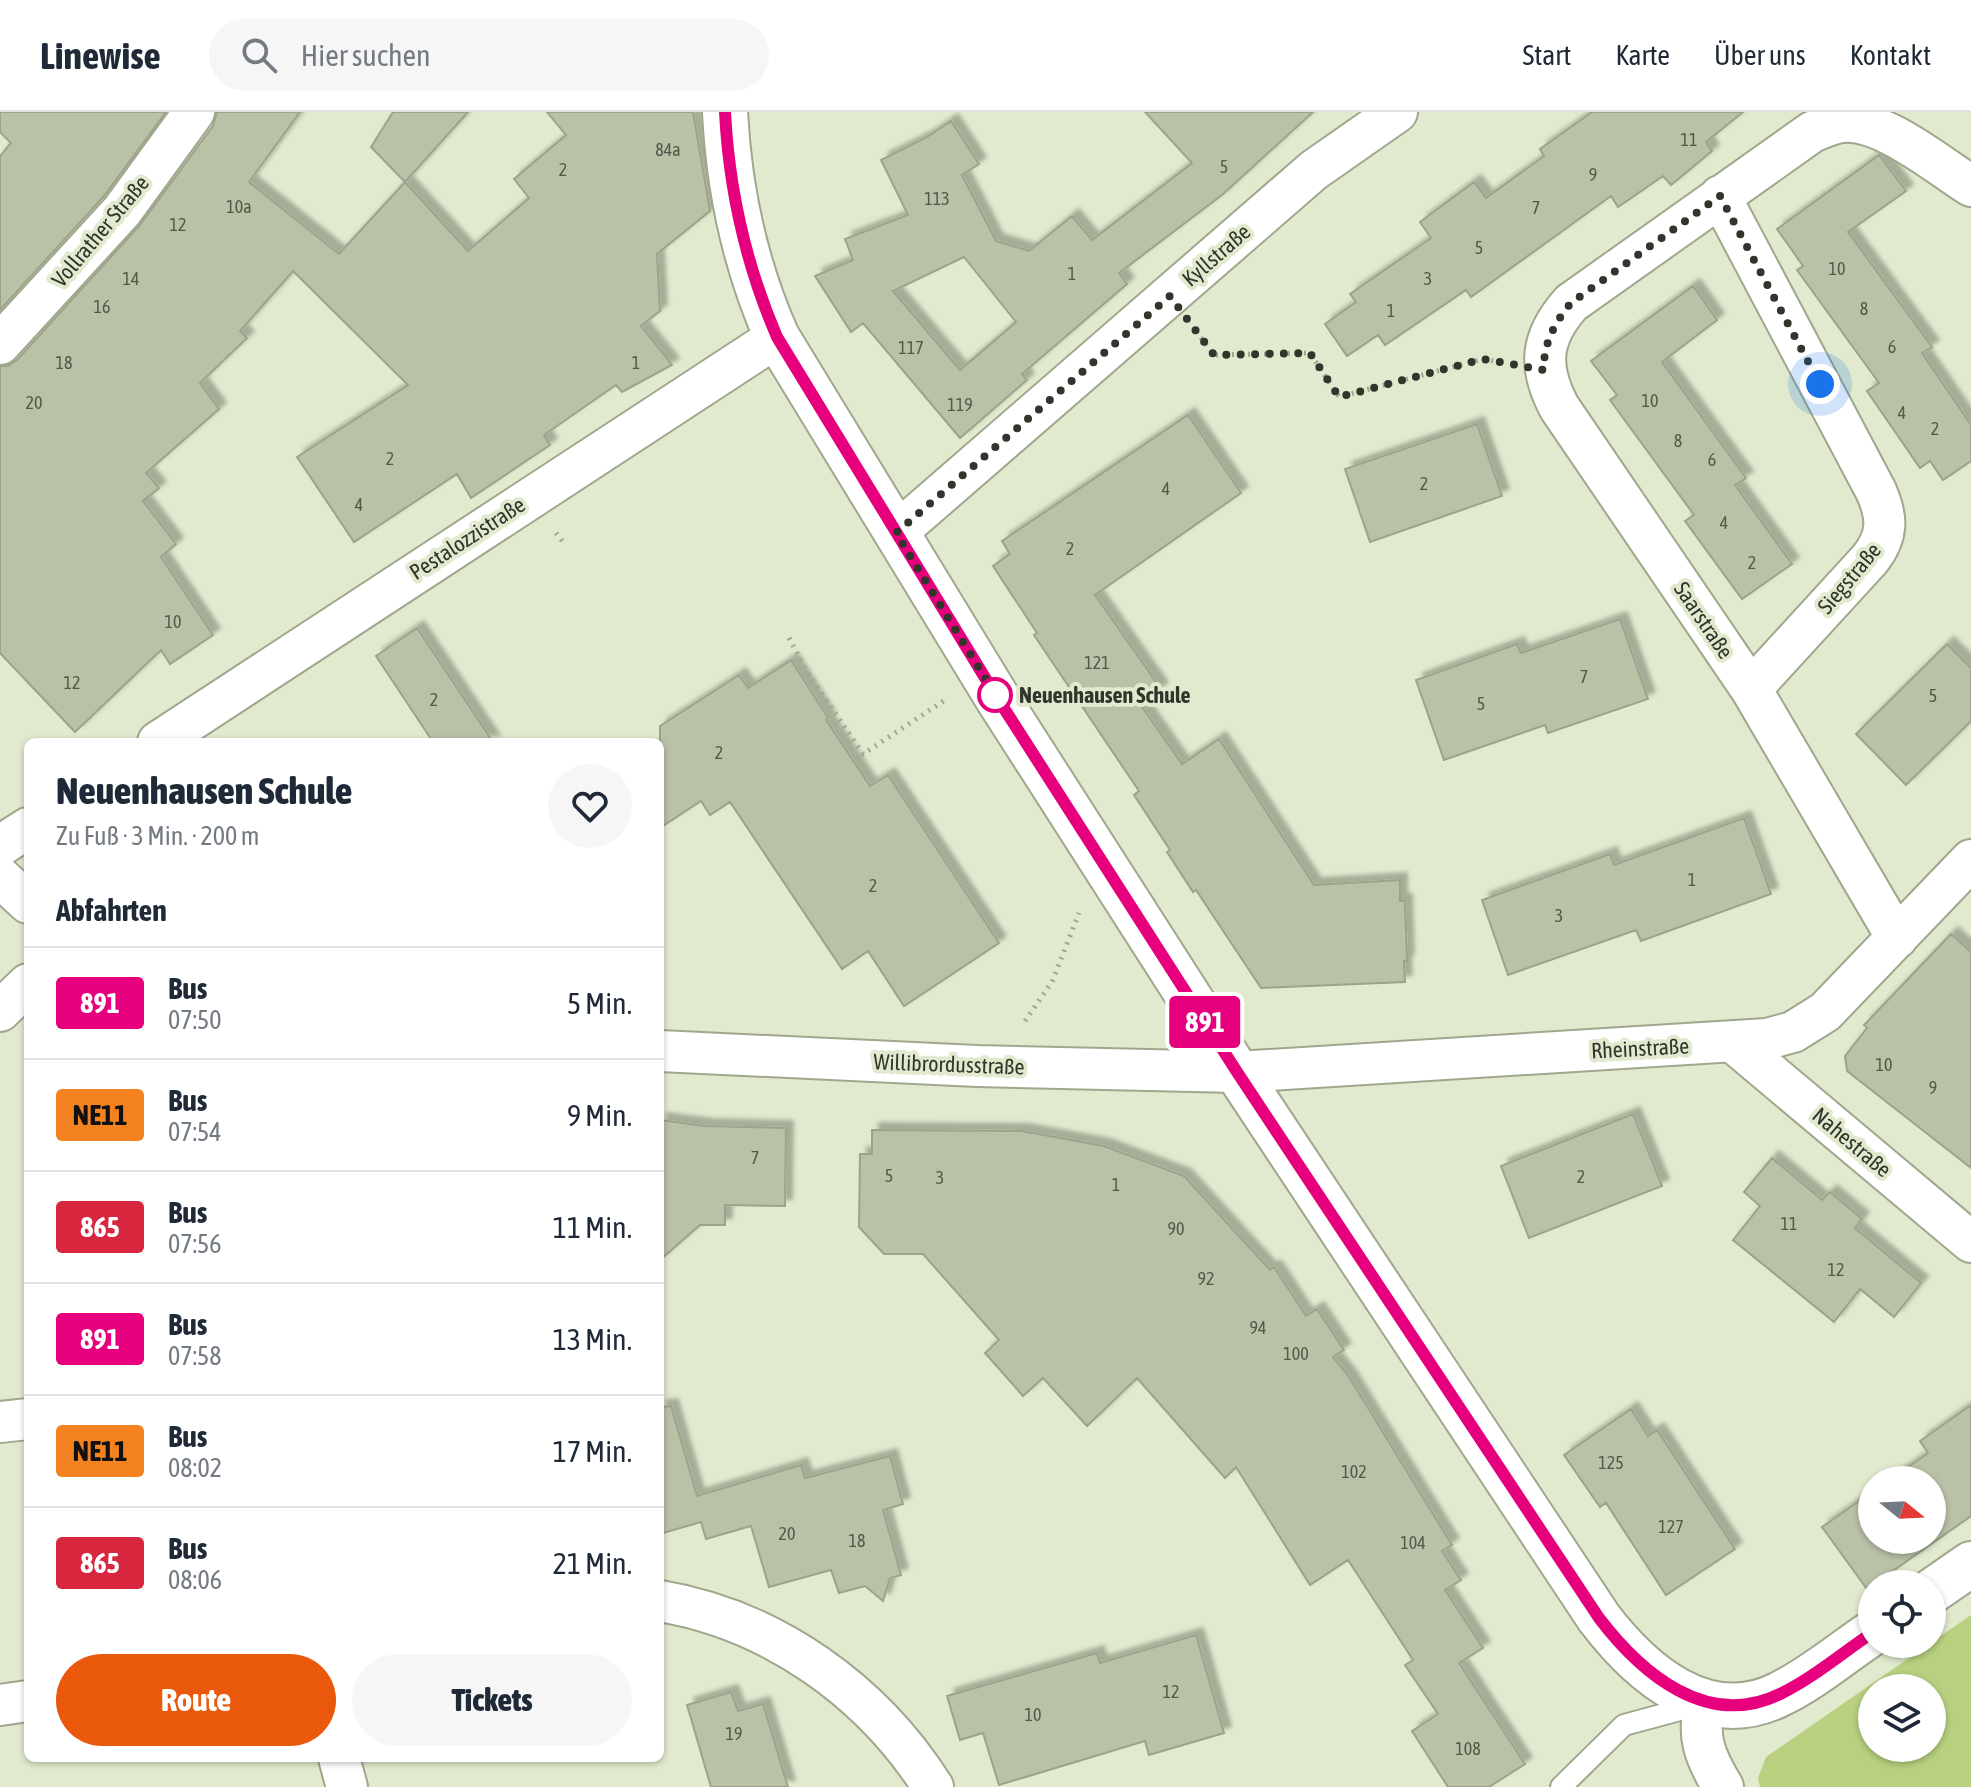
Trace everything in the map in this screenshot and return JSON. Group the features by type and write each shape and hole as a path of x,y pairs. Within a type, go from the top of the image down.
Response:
{"street":[{"name":"Vollrather Straße","path":"0,344 122,211 194,112"},
{"path":"725,112 730,175 744,244 763,305 777,337 983,675 1237,1072 1599,1618 1621,1646 1648,1671 1675,1689 1706,1703 1735,1706 1779,1695 1858,1642"},
{"name":"Kyllstraße","path":"896,533 1314,170 1397,112"},
{"path":"1544,370 1546,347 1554,327 1571,303 1812,132 1844,122 1872,127 1891,135 1971,186"},
{"name":"Siegstraße","path":"1720,196 1876,491 1886,524 1881,542 1870,559 1751,689"},
{"name":"Pestalozzistraße","path":"164,738 777,337"},
{"name":"Saarstraße","path":"1544,370 1559,407 1751,689 1897,938"},
{"path":"0,846 24,831"},
{"name":"Rheinstraße","path":"1237,1072 1734,1043 1782,1036 1815,1020 1967,872"},
{"path":"0,877 24,899"},
{"path":"0,1011 24,988"},
{"name":"Nahestraße","path":"1734,1043 1971,1242"},
{"name":"Willibrordusstraße","path":"664,1051 977,1066 1237,1072"},
{"path":"0,1422 24,1419"},
{"path":"1946,1581 1971,1564"},
{"path":"664,1602 733,1622 815,1664 886,1723 915,1758 933,1787"},
{"path":"0,1705 24,1702"},
{"path":"1706,1703 1701,1716 1702,1746 1723,1787"},
{"path":"340,1762 347,1787"}],"lane":[{"path":"1561,1787 1624,1725 1706,1703"}],"path":[{"path":"1170,296 1214,355 1310,353 1339,397 1483,359 1544,370"},
{"path":"789,638 809,675 863,754 983,675"},
{"path":"977,1066 1023,1023 1052,982 1071,939 1096,851"}],"green space":[{"path":"1971,1615 1971,1787 1760,1787 1758,1778 1766,1757 1858,1693 1858,1762 1946,1762 1946,1674 1886,1674 1909,1658 1946,1658 1946,1632"}],"building":[{"path":"0,112 166,112 104,196 0,310 0,156 11,143 0,132"},
{"path":"217,112 300,112 249,182 339,254 405,182 468,251 529,198 514,179 566,135 547,112 693,112 710,211 657,254 660,311 641,326 672,365 622,392 616,385 544,435 550,445 471,498 457,474 354,542 297,457 408,385 293,271 240,331 247,338 200,383 219,409 146,473 159,488 143,501 176,544 161,557 213,635 170,664 161,650 75,732 0,653 0,366 8,366 17,360 139,226 213,126"},
{"path":"393,112 468,112 405,182 371,147"},
{"path":"1145,112 1313,112 1222,195 1119,273 1127,284 1022,374 1027,380 960,438 863,323 851,332 815,276 853,260 845,239 908,215 881,160 951,121 979,164 962,175 996,241 1029,251 1072,216 1092,240 1192,163","holes":["964,257 1016,322 960,370 893,291"]},
{"path":"1592,112 1743,112 1706,142 1712,151 1671,185 1663,176 1618,207 1611,196 1471,297 1466,290 1385,345 1378,335 1347,356 1325,324 1356,302 1350,294 1431,238 1420,222 1474,182 1486,198 1544,156 1540,149"},
{"path":"1879,155 1906,191 1848,232 1932,347 1922,353 1971,425 1971,461 1943,480 1930,461 1920,468 1867,391 1879,383 1797,270 1803,266 1777,229"},
{"path":"1693,286 1717,320 1662,362 1746,478 1735,485 1792,564 1742,599 1685,521 1694,515 1610,400 1617,395 1591,361"},
{"path":"1188,415 1241,493 1095,595 1161,689 1140,704 1182,764 1219,739 1314,885 1400,880 1400,901 1405,901 1405,982 1261,988 1167,852 1170,850 1134,795 1139,791 1034,635 1037,633 993,566 1010,554 1002,541"},
{"path":"1477,424 1502,496 1370,542 1345,469"},
{"path":"1620,619 1648,699 1548,733 1545,725 1444,760 1416,680 1517,644 1521,653"},
{"path":"417,628 490,738 430,738 376,656"},
{"path":"1947,644 1971,668 1971,721 1906,785 1856,734"},
{"path":"791,660 870,786 888,775 999,943 904,1006 868,951 842,969 730,802 710,815 701,801 664,825 664,738 660,738 660,726 739,675 748,688"},
{"path":"1744,818 1771,894 1641,941 1636,930 1508,975 1482,900 1610,854 1614,865"},
{"path":"1951,934 1971,952 1971,1168 1847,1071 1845,1056 1867,1028 1864,1025"},
{"path":"1633,1114 1662,1186 1529,1238 1501,1166"},
{"path":"664,1121 706,1126 786,1128 785,1206 725,1205 725,1225 700,1225 664,1256"},
{"path":"872,1130 1022,1131 1104,1146 1184,1176 1270,1270 1274,1267 1306,1316 1317,1309 1344,1350 1333,1357 1349,1377 1452,1545 1442,1551 1461,1580 1445,1590 1483,1648 1459,1663 1525,1764 1489,1787 1448,1787 1412,1731 1438,1714 1405,1665 1413,1660 1348,1560 1310,1585 1236,1467 1225,1478 1137,1378 1087,1426 1043,1378 1023,1396 985,1353 999,1340 923,1254 884,1254 859,1227 860,1154 872,1154"},
{"path":"1772,1158 1822,1200 1830,1192 1862,1219 1855,1228 1921,1283 1894,1317 1860,1289 1834,1322 1733,1240 1760,1206 1744,1192"},
{"path":"1971,1405 1971,1516 1946,1534 1946,1466 1909,1466 1928,1453 1920,1441"},
{"path":"671,1406 697,1496 801,1465 805,1478 890,1456 903,1504 883,1510 901,1575 890,1578 883,1601 865,1586 839,1593 831,1570 769,1587 751,1526 706,1539 701,1522 664,1533 664,1407"},
{"path":"1631,1409 1648,1436 1657,1430 1735,1549 1666,1595 1606,1503 1600,1507 1564,1455"},
{"path":"1858,1502 1858,1554 1917,1554 1894,1570 1858,1570 1858,1577 1822,1527"},
{"path":"1196,1635 1224,1733 1149,1755 1145,1741 999,1785 983,1733 960,1740 947,1696 1097,1653 1100,1663"},
{"path":"731,1692 738,1711 763,1704 788,1787 711,1787 687,1705"}],"bus line":[{"name":"891","path":"725,112 730,175 744,244 763,305 777,337 998,699 1237,1072 1599,1618 1633,1659 1661,1681 1706,1703 1719,1705 1756,1703 1779,1695 1858,1643"}],"place":[{"name":"Neuenhausen Schule","path":"995,695"}],"route":[{"path":"995,695 998,699 896,533 1170,296 1214,355 1310,353 1339,397 1483,359 1544,370 1546,347 1554,327 1571,303 1720,196 1820,384"}]}
